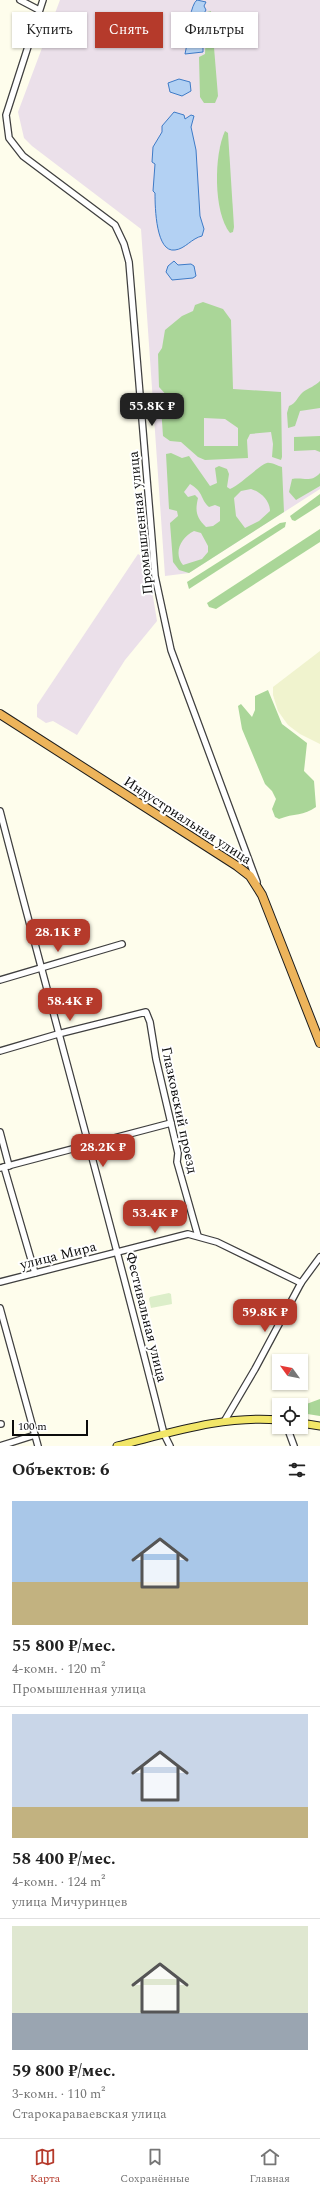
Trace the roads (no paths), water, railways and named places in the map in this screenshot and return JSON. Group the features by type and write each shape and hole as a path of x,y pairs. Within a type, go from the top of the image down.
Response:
{"highway":[{"name":"Индустриальная улица","path":"2,716 237,866 250,876 262,895 320,1043"}],"main road":[{"path":"117,1446 225,1420 255,1417 272,1419"},
{"path":"308,1424 320,1426"}],"street":[{"path":"20,0 39,10"},
{"name":"Промышленная улица","path":"43,0 6,114 9,138 23,156 115,225 124,244 129,262 155,576 162,614 171,650 262,895"},
{"name":"Фестивальная улица","path":"0,811 40,967 118,1252 164,1434 170,1446"},
{"path":"0,980 122,944"},
{"name":"Глазковский проезд","path":"58,1034 146,1012 150,1022 156,1059 178,1153 177,1162 198,1236"},
{"path":"0,1051 58,1034"},
{"path":"5,1167 171,1123"},
{"path":"0,1132 5,1167 35,1273"},
{"name":"улица Мира","path":"0,1282 188,1234 217,1242 301,1283"},
{"path":"225,1420 255,1369 301,1283 320,1257"},
{"path":"0,1308 38,1446"},
{"path":"290,1434 294,1446"},
{"path":"0,1446 35,1435"}],"water":[{"path":"197,0 206,2 204,6 206,10 205,12 191,12"},
{"path":"186,48 203,48 203,52 185,54"},
{"path":"179,79 190,82 191,91 182,96 170,92 168,83"},
{"path":"174,112 184,115 185,119 191,115 194,116 191,127 196,150 200,216 204,229 202,236 198,237 182,248 175,250 169,249 160,237 156,218 155,193 153,191 155,164 152,162 153,147 162,132 162,126"},
{"path":"174,261 178,265 191,264 194,266 196,276 193,278 172,280 166,272 168,266"}]}
